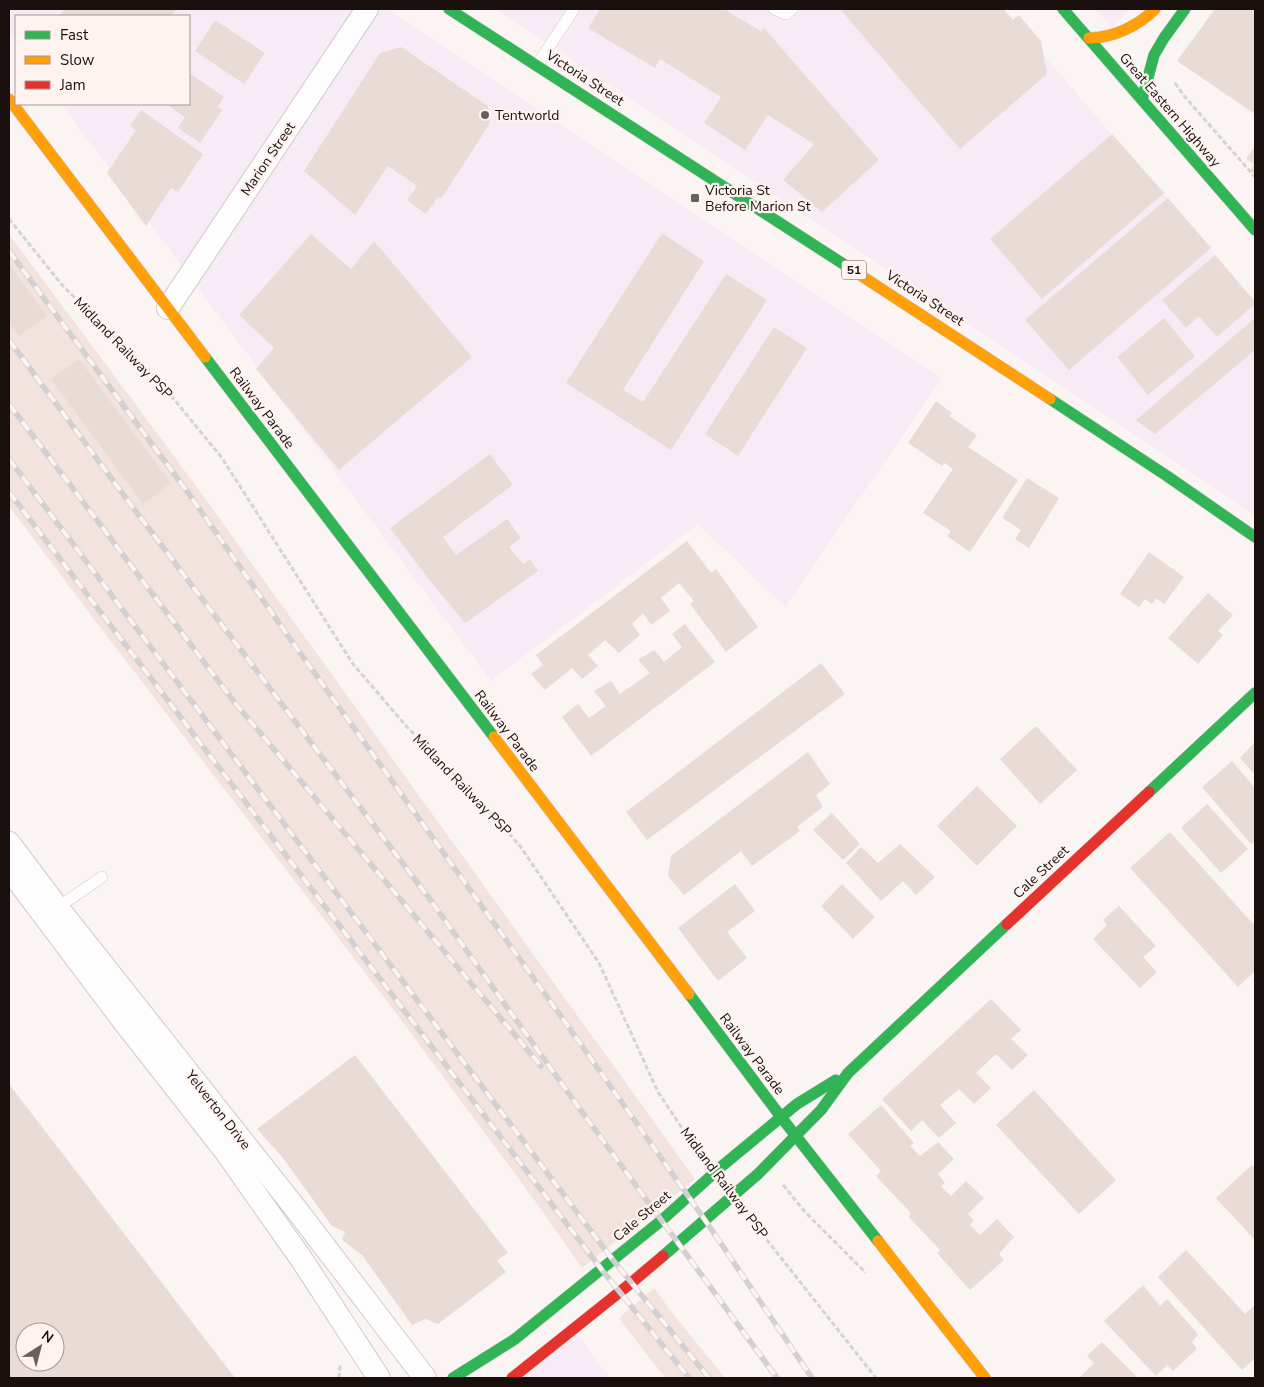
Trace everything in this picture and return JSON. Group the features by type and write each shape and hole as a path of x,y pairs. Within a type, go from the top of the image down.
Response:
{"main road":[{"name":"Victoria Street","path":"449,9 940,326 1167,476 1255,537"},
{"name":"Great Eastern Highway","path":"1063,9 1255,230"},
{"path":"1089,38 1105,37 1130,27 1155,9"},
{"path":"1142,100 1154,55 1185,9"},
{"name":"Railway Parade","path":"9,99 781,1117 985,1378"},
{"name":"Cale Street","path":"453,1378 515,1339 662,1220 714,1173 797,1104 848,1072 1255,693"},
{"name":"Cale Street","path":"512,1378 631,1283 766,1166 821,1110 848,1072"}],"street":[{"name":"Marion Street","path":"168,308 367,9"},
{"name":"Yelverton Drive","path":"9,843 51,912 226,1152 302,1260 379,1378"},
{"name":"Yelverton Drive","path":"9,869 51,912 296,1209 425,1378"}],"lane":[{"path":"537,66 574,9"},
{"path":"774,9 786,14 792,9"},
{"path":"51,912 102,877"}],"path":[{"path":"1174,82 1255,177"},
{"name":"Midland Railway PSP","path":"9,219 63,286 159,381 222,458 353,664 408,728 476,796 520,846 599,963 658,1092 714,1173"},
{"path":"766,1166 806,1213 871,1279"},
{"name":"Midland Railway PSP","path":"732,1196 876,1378"}],"shaded area":[{"path":"9,9 387,9 942,378 785,607 698,524 491,681 62,105 190,105 190,15 15,15 15,43 9,34"},
{"path":"496,9 1004,9 1255,301 1255,516"},
{"path":"1096,9 1128,9 1113,28"},
{"path":"9,234 199,490 695,1179 582,1268 538,1205 396,1013 9,506"},
{"path":"654,1288 725,1378 666,1378 647,1355 619,1318"},
{"path":"573,1329 610,1378 508,1378"}],"building":[{"path":"65,9 177,9 173,15 61,15"},
{"path":"600,9 724,9 762,32 764,28 879,160 822,212 783,180 814,144 768,115 745,150 704,123 721,97 660,59 655,68 588,28"},
{"path":"840,9 1003,9 1013,20 1019,15 1041,41 1047,74 960,149"},
{"path":"1215,9 1255,9 1255,114 1177,61"},
{"path":"215,20 265,53 244,84 195,51"},
{"path":"401,47 488,106 490,123 441,199 438,197 426,214 407,200 417,186 388,166 355,215 304,171 380,53"},
{"path":"190,74 224,97 218,107 222,110 200,143 178,128 185,117 167,105 190,105"},
{"path":"141,110 203,154 178,192 171,188 146,226 107,173 136,130 130,126"},
{"path":"1112,134 1164,193 1042,299 990,239"},
{"path":"1255,146 1255,174 1250,171 1254,164 1246,159"},
{"path":"1168,198 1211,248 1069,370 1025,320"},
{"path":"662,233 704,261 623,390 643,402 726,274 767,300 671,450 566,383"},
{"path":"311,234 351,269 374,241 472,357 339,470 256,369 274,348 239,315"},
{"path":"1215,255 1255,302 1217,337 1199,316 1186,328 1162,300"},
{"path":"9,264 47,316 19,336 9,323"},
{"path":"1164,318 1195,356 1148,395 1117,357"},
{"path":"1255,318 1255,350 1155,434 1136,420"},
{"path":"774,327 807,348 738,456 705,434"},
{"path":"79,359 171,483 143,504 51,379"},
{"path":"936,401 952,413 949,416 977,435 968,447 1018,480 970,552 947,536 951,531 923,513 953,469 945,463 942,466 908,443"},
{"path":"490,454 513,485 443,537 456,555 507,519 521,538 509,547 523,564 530,559 538,571 465,623 390,528"},
{"path":"1027,478 1059,498 1029,548 1015,539 1021,530 1002,518"},
{"path":"687,541 711,573 716,569 758,627 726,652 690,604 694,601 679,583 661,598 670,611 651,625 643,613 632,624 640,635 619,653 605,640 588,655 598,666 582,679 572,668 545,690 531,674 543,665 536,655"},
{"path":"1149,552 1184,577 1164,604 1156,598 1152,604 1145,599 1139,607 1120,594"},
{"path":"1208,593 1233,615 1218,631 1223,635 1198,664 1168,638"},
{"path":"685,624 715,662 591,756 562,717 578,704 589,718 606,706 594,691 611,681 620,694 650,673 638,660 654,650 664,662 682,647 672,634"},
{"path":"821,663 845,694 647,840 626,812"},
{"path":"1036,726 1077,770 1040,804 1000,759"},
{"path":"1255,742 1255,775 1240,758"},
{"path":"808,752 830,784 816,795 823,807 797,827 800,831 752,866 741,851 684,895 668,876 671,856"},
{"path":"1232,761 1255,788 1255,841 1251,844 1202,787"},
{"path":"977,786 1017,826 977,866 937,826"},
{"path":"1207,804 1248,849 1221,873 1181,828"},
{"path":"832,813 860,844 843,860 813,830"},
{"path":"1170,832 1255,926 1255,971 1238,987 1130,868"},
{"path":"900,844 935,877 916,895 903,881 881,901 846,863 861,847 878,863"},
{"path":"735,884 755,911 727,932 747,958 718,981 678,928"},
{"path":"842,884 875,917 853,939 821,906"},
{"path":"1119,906 1156,946 1143,957 1157,972 1140,988 1093,939 1107,925 1103,920"},
{"path":"991,999 1021,1030 1011,1039 1028,1055 1012,1070 996,1054 976,1073 991,1088 974,1104 959,1089 940,1105 956,1123 939,1138 922,1120 911,1131 882,1099"},
{"path":"355,1055 508,1253 497,1260 506,1272 438,1324 425,1319 412,1325 362,1255 342,1240 345,1232 332,1226 283,1158 257,1129"},
{"path":"9,1084 235,1378 9,1378"},
{"path":"1034,1090 1116,1180 1079,1214 996,1125"},
{"path":"881,1105 914,1143 910,1146 920,1156 938,1142 954,1159 938,1174 945,1183 941,1186 951,1196 966,1181 984,1198 968,1214 974,1221 970,1225 980,1235 997,1219 1014,1237 999,1254 1004,1260 970,1290 937,1253 940,1250 909,1217 911,1213 876,1176 881,1171 848,1134"},
{"path":"1252,1165 1255,1168 1255,1240 1216,1198"},
{"path":"1186,1250 1245,1314 1255,1305 1255,1358 1242,1370 1158,1277"},
{"path":"1143,1285 1160,1306 1167,1299 1198,1334 1192,1342 1197,1349 1173,1371 1167,1365 1156,1376 1104,1321"},
{"path":"1102,1342 1138,1378 1079,1378 1094,1363 1087,1356"}],"railway":[{"path":"9,251 189,494 293,643 705,1220 812,1378"},
{"path":"9,340 137,513 429,898 577,1105 777,1378"},
{"path":"9,404 235,703 541,1066"},
{"path":"9,459 613,1260 709,1378"},
{"path":"9,492 602,1270 689,1378"}],"traffic: fast":[{"path":"449,9 851,269"},
{"path":"1063,9 1255,230"},
{"path":"1142,100 1154,55 1185,9"},
{"path":"205,357 494,737"},
{"path":"1050,399 1255,537"},
{"path":"1149,792 1255,693"},
{"path":"663,1256 758,1174 821,1110 848,1073 1007,924"},
{"path":"689,994 781,1117 878,1241"},
{"path":"453,1378 515,1339 662,1220 722,1166 797,1104 836,1080"}],"traffic: slow":[{"path":"1089,38 1107,36 1125,30 1141,21 1155,9"},
{"path":"9,99 205,357"},
{"path":"851,269 1050,399"},
{"path":"494,737 689,994"},
{"path":"878,1241 985,1378"}],"traffic: jam":[{"path":"1007,924 1149,792"},
{"path":"512,1378 663,1256"}],"place":[{"name":"Tentworld","path":"485,115"},
{"name":"Victoria St Before Marion St","path":"695,198"}]}
